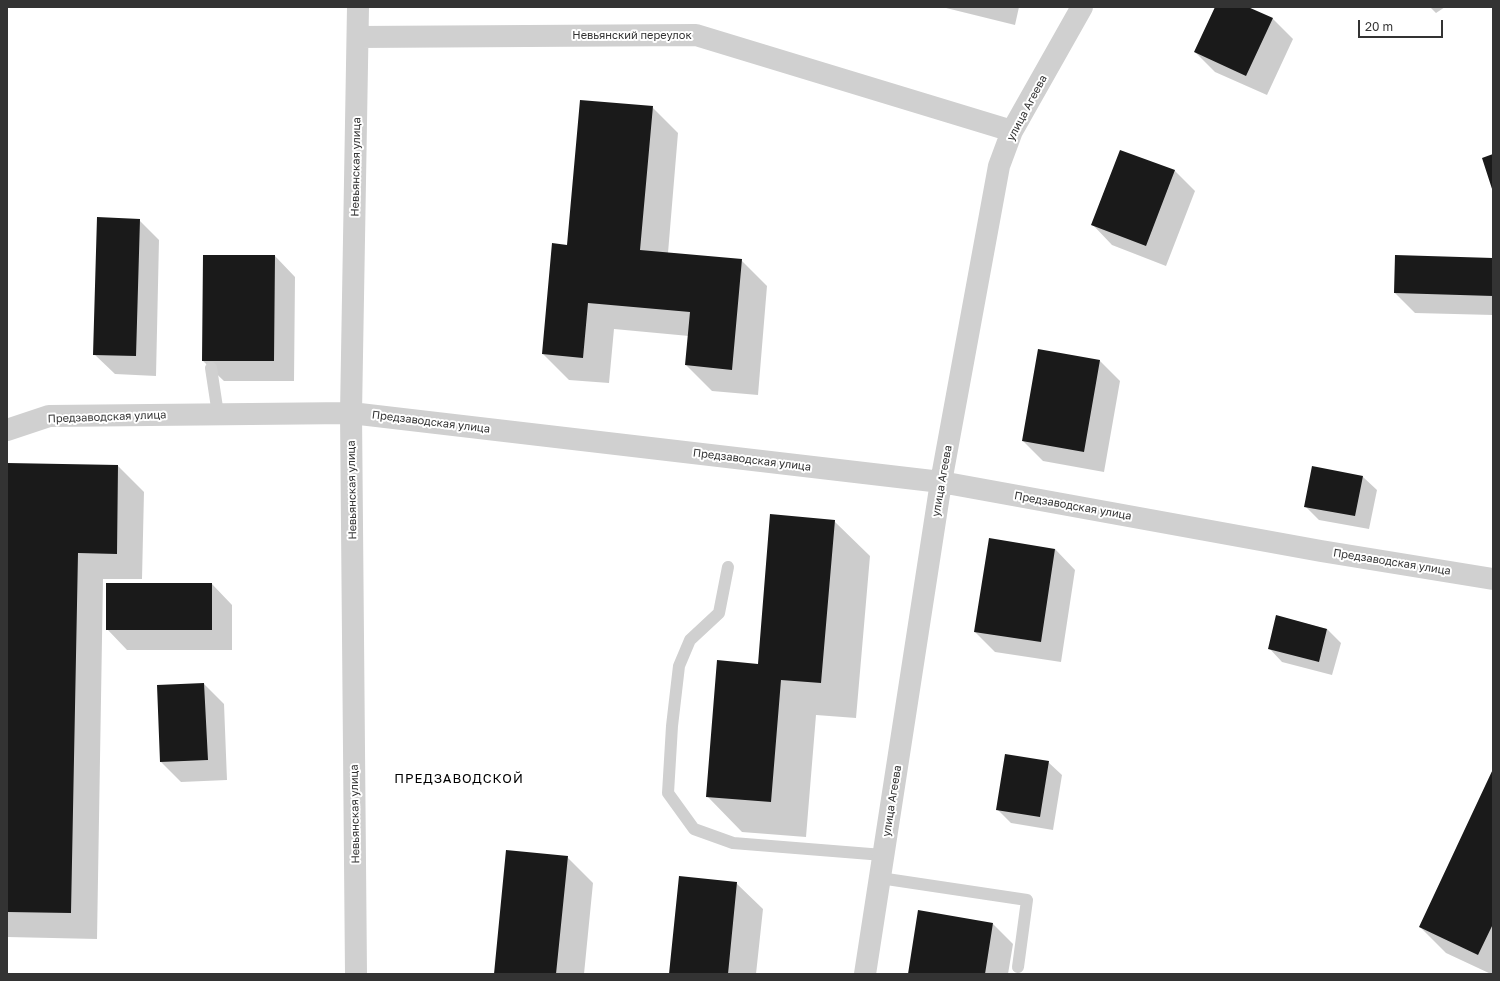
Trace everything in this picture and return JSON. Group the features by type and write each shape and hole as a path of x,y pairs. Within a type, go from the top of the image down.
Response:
{"street":[{"name":"Невьянская улица","path":"356,974 351,413 358,7"},
{"name":"улица Агеева","path":"865,974 941,482 999,166 1012,131 1078,9"},
{"name":"Невьянский переулок","path":"358,37 696,35 1012,131"},
{"name":"Предзаводская улица","path":"7,430 49,416 351,413 941,482 1321,551 1493,579"}],"lane":[{"path":"211,368 218,414"},
{"path":"728,567 719,613 690,640 679,666 672,726 668,793 694,829 733,843 883,855"},
{"path":"880,878 1027,900 1018,967"}],"building":[{"path":"1215,7 1248,7 1273,18 1246,76 1194,52"},
{"path":"580,100 653,106 640,250 742,259 732,370 685,365 690,312 588,303 583,358 542,354 552,243 567,245"},
{"path":"1120,150 1175,170 1146,246 1091,225"},
{"path":"1493,154 1493,192 1482,158"},
{"path":"97,217 140,219 136,356 93,355"},
{"path":"203,255 275,255 274,361 202,361"},
{"path":"1395,255 1493,258 1493,296 1394,293"},
{"path":"1038,349 1100,360 1084,452 1022,441"},
{"path":"7,463 118,465 117,554 78,553 71,913 7,912"},
{"path":"1312,466 1363,476 1355,516 1304,507"},
{"path":"770,514 835,520 821,683 781,680 771,802 706,797 717,660 758,664"},
{"path":"989,538 1055,549 1041,642 974,632"},
{"path":"106,583 212,583 212,630 106,630"},
{"path":"1276,615 1327,629 1319,662 1268,649"},
{"path":"204,683 208,760 160,762 157,685"},
{"path":"1005,754 1049,761 1040,817 996,810"},
{"path":"1493,769 1493,924 1478,955 1419,927"},
{"path":"506,850 568,856 556,974 494,974"},
{"path":"679,876 737,882 728,974 669,974"},
{"path":"918,910 993,923 985,974 908,974"}],"district":[{"name":"ПРЕДЗАВОДСКОЙ","path":"459,779"}]}
